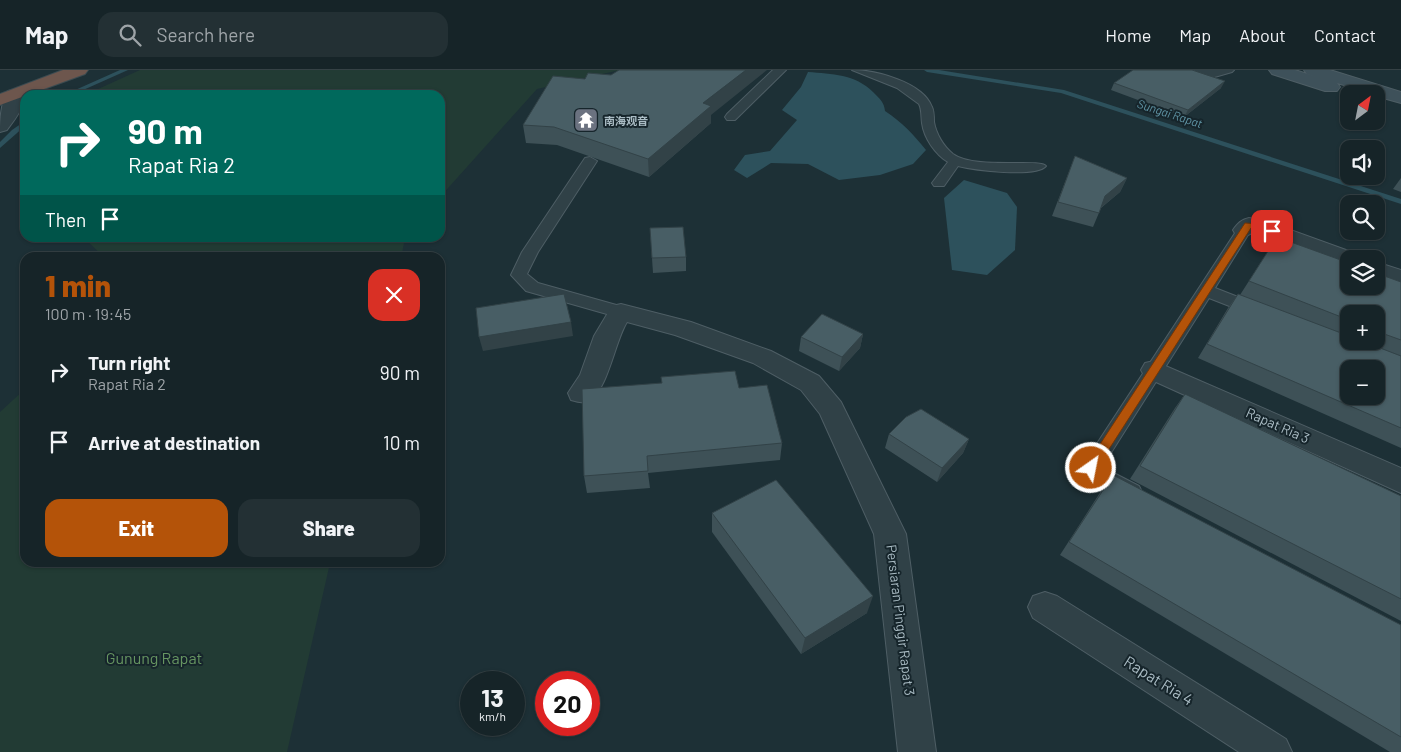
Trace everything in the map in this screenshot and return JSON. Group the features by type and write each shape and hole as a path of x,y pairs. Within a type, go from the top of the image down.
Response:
{"highway":[{"path":"5,92 36,70"},
{"path":"5,92 79,70"}],"main road":[{"path":"1278,70 1340,90"},
{"path":"1313,70 1401,98"},
{"path":"1385,105 1401,110"}],"street":[{"path":"0,126 13,107 5,92"},
{"path":"1244,230 1249,225 1258,226 1340,256"},
{"path":"1385,272 1401,278"},
{"path":"581,393 598,370 605,340 621,312"},
{"name":"Persiaran Pinggir Rapat 3","path":"621,312 682,328 762,358 810,383 831,409 890,534 917,752"},
{"name":"Rapat Ria 3","path":"1154,370 1401,481"},
{"name":"Rapat Ria 4","path":"1045,607 1273,752"}],"lane":[{"path":"731,117 780,70"},
{"path":"858,70 907,89 923,101 928,110 928,127 941,150 955,161 994,169 1039,166"},
{"path":"1199,70 1211,74 1228,70"},
{"path":"590,161 530,252 519,274 532,287 621,312"},
{"path":"939,183 955,161"},
{"path":"1152,502 1091,470 1091,468 1244,230"},
{"path":"1205,290 1267,315"}],"green space":[{"path":"140,70 620,70 537,89 445,191 445,90 96,90"},
{"path":"88,242 404,242 402,252 99,252"},
{"name":"Gunung Rapat","path":"20,394 20,567 329,567 287,752 0,752 0,412"}],"water":[{"path":"808,72 843,76 866,86 881,101 885,111 907,129 926,150 913,164 880,175 839,180 808,164 771,163 747,178 734,170 745,155 770,151 797,120 782,110 801,87"},
{"path":"964,180 1007,193 1017,207 1015,250 987,275 952,270 944,198"}],"building":[{"path":"619,70 746,70 703,103 711,106 648,159 554,127 523,125 553,76 585,79 588,73 611,75"},
{"path":"1133,70 1192,70 1225,81 1188,110 1114,83"},
{"path":"1075,156 1127,178 1105,196 1099,213 1058,202"},
{"path":"683,227 686,257 652,258 650,228"},
{"path":"1277,237 1340,260 1340,295 1385,295 1385,276 1401,282 1401,340 1385,334 1385,305 1340,305 1340,316 1249,281"},
{"path":"564,294 571,322 479,337 476,308"},
{"path":"1238,294 1340,333 1340,350 1385,350 1401,356 1401,428 1348,405 1385,405 1385,360 1340,360 1340,402 1207,344"},
{"path":"822,314 863,334 842,357 801,337"},
{"path":"735,371 739,388 767,385 782,443 647,456 648,471 584,476 582,389 662,383 661,377"},
{"path":"1185,394 1401,496 1401,599 1140,466"},
{"path":"921,409 969,439 942,468 889,434 906,417"},
{"path":"1113,475 1401,625 1401,737 1069,542"},
{"path":"776,480 873,596 805,638 712,513"}],"waterway":[{"path":"79,90 125,70"},
{"name":"Sungai Rapat","path":"927,70 1062,91 1401,202"},
{"path":"0,146 20,127"}],"place":[{"name":"南海观音","path":"586,120"}],"route":[{"path":"1091,468 1244,230 1249,225 1272,231"}]}
